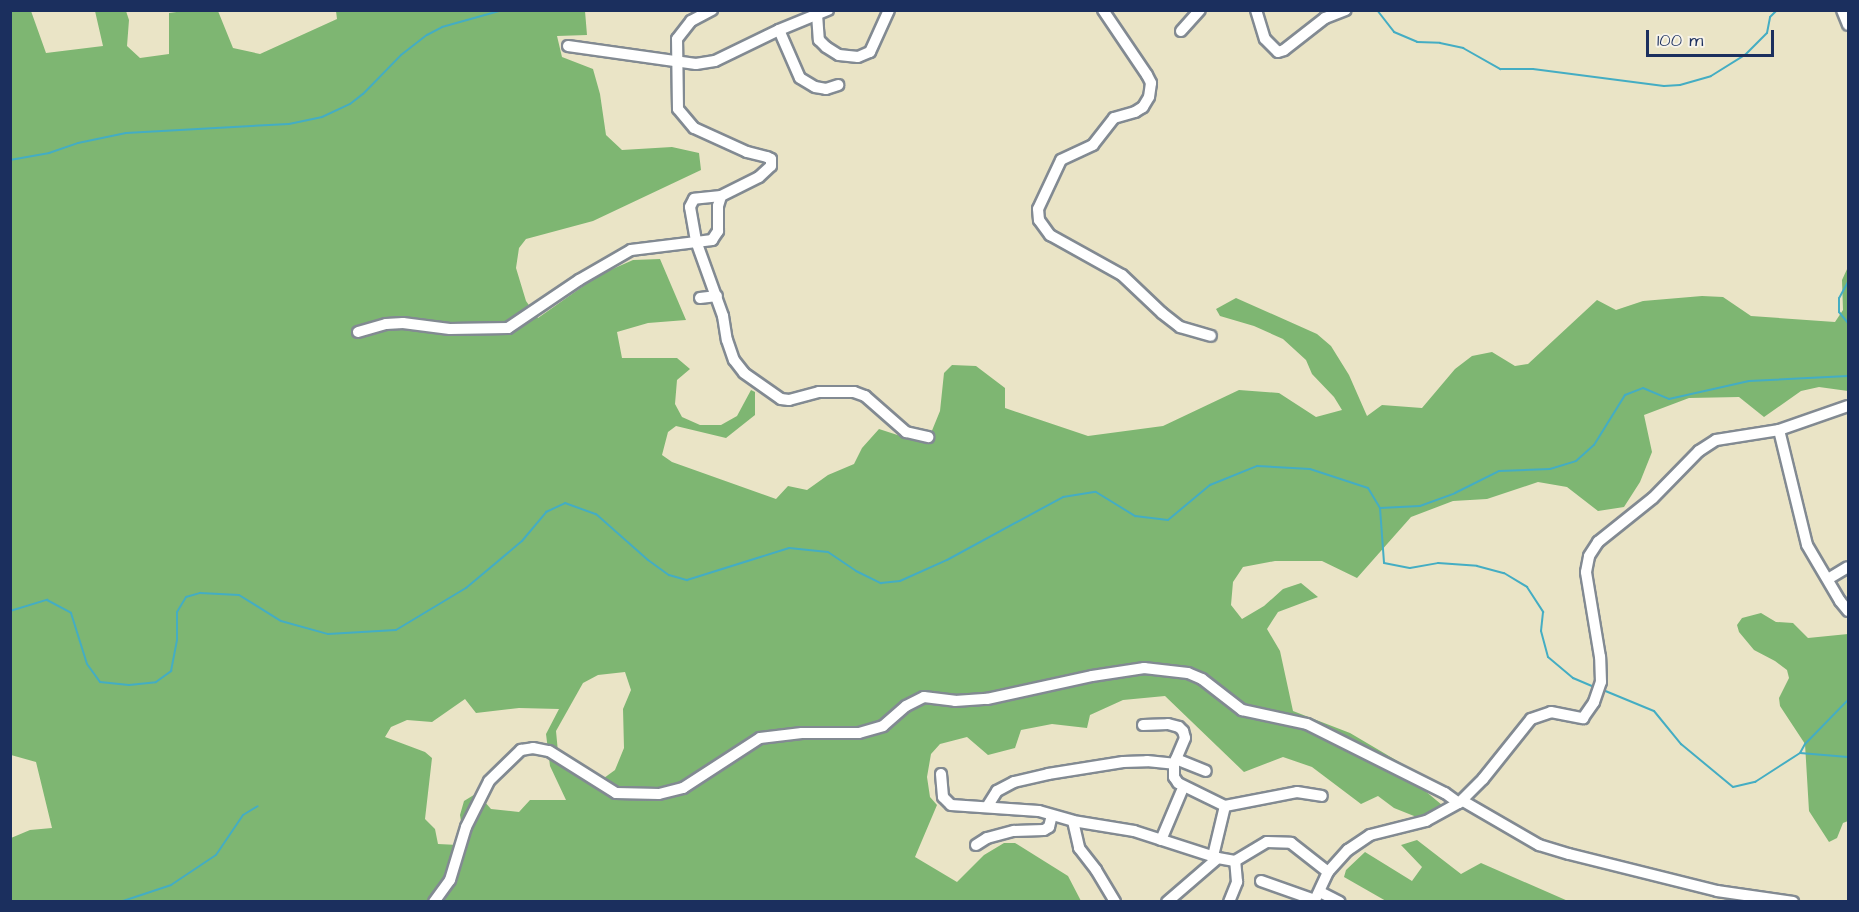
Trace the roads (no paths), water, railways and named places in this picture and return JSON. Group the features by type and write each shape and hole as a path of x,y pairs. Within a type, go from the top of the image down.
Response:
{"street":[{"path":"712,10 691,21 677,39 678,108 694,128 747,152 771,159 771,166 766,171 721,196 690,202 696,241 717,296 734,360 760,387 781,399 789,400 819,392 854,392 865,396 906,432 928,437"},
{"path":"568,46 676,63 715,61 822,12 819,40 839,55 858,57 870,52 889,10"},
{"path":"1102,10 1147,75 1151,83 1149,97 1143,107 1135,112 1114,118 1093,145 1061,160 1038,209 1039,220 1050,235 1122,275 1180,327 1211,336"},
{"path":"1181,31 1200,10"},
{"path":"1256,10 1265,39 1278,52 1284,50 1325,18 1346,10"},
{"path":"1842,10 1848,25"},
{"path":"780,30 800,78 816,87 826,89 838,85"},
{"path":"358,332 386,324 403,323 450,329 508,328 579,280 631,250 712,240 716,235 721,196"},
{"path":"700,298 717,296"},
{"path":"1316,898 1328,872 1348,850 1370,835 1426,821 1461,802 1531,719 1551,712 1583,718 1594,702 1600,682 1594,614 1586,581 1587,563 1593,549 1653,498 1699,451 1716,440 1779,430 1848,406"},
{"path":"1779,430 1808,545 1840,602 1848,611"},
{"path":"1828,579 1848,567"},
{"path":"434,902 450,880 466,827 489,781 521,750 533,748 549,751 616,793 659,794 683,788 760,738 802,733 859,733 883,726 906,706 924,697 955,701 987,699 1072,680 1144,668 1188,673 1203,679 1242,710 1307,724 1445,793 1539,845 1717,891 1793,902"},
{"path":"1143,725 1168,724 1183,731 1185,738 1175,761 1174,777 1184,788 1211,797 1225,806 1297,792 1322,796"},
{"path":"987,807 997,791 1014,782 1048,774 1123,762 1147,761 1175,761 1206,771"},
{"path":"941,774 943,797 948,804 1022,809 1073,821 1115,827 1234,861 1268,842 1291,843 1302,849 1328,872"},
{"path":"1161,840 1184,788"},
{"path":"1167,902 1215,857 1225,806"},
{"path":"976,845 987,838 1014,831 1044,831 1049,827 1052,815"},
{"path":"1073,821 1079,848 1096,870 1115,902"},
{"path":"1229,902 1237,882 1234,861"},
{"path":"1261,881 1316,898 1340,902"}],"waterway":[{"path":"10,160 49,153 78,143 126,133 289,124 322,117 350,104 363,94 401,55 427,35 442,27 503,10"},
{"path":"1377,10 1394,32 1417,42 1440,43 1463,48 1500,69 1533,69 1664,86 1680,85 1711,76 1745,55 1767,33 1770,17 1777,10"},
{"path":"1848,282 1839,298 1839,312 1848,323"},
{"path":"1380,508 1420,506 1455,493 1499,471 1550,469 1576,461 1594,445 1625,395 1643,388 1669,399 1749,381 1848,376"},
{"path":"10,611 47,600 71,613 87,664 100,682 129,685 156,682 171,671 177,640 177,612 186,597 200,593 239,595 281,621 328,634 396,630 466,588 522,541 546,512 565,503 596,514 648,560 669,575 687,580 789,548 828,552 856,571 881,583 900,581 947,560 1063,497 1096,492 1135,516 1168,520 1210,485 1257,466 1310,469 1368,488 1380,508 1384,563 1410,568 1438,563 1477,566 1504,573 1527,587 1543,612 1541,631 1548,657 1573,678 1594,687"},
{"path":"1603,690 1654,711 1681,744 1733,787 1755,782 1800,753 1805,744 1848,700"},
{"path":"1800,753 1848,757"},
{"path":"120,902 171,885 216,855 243,815 258,806"}]}
